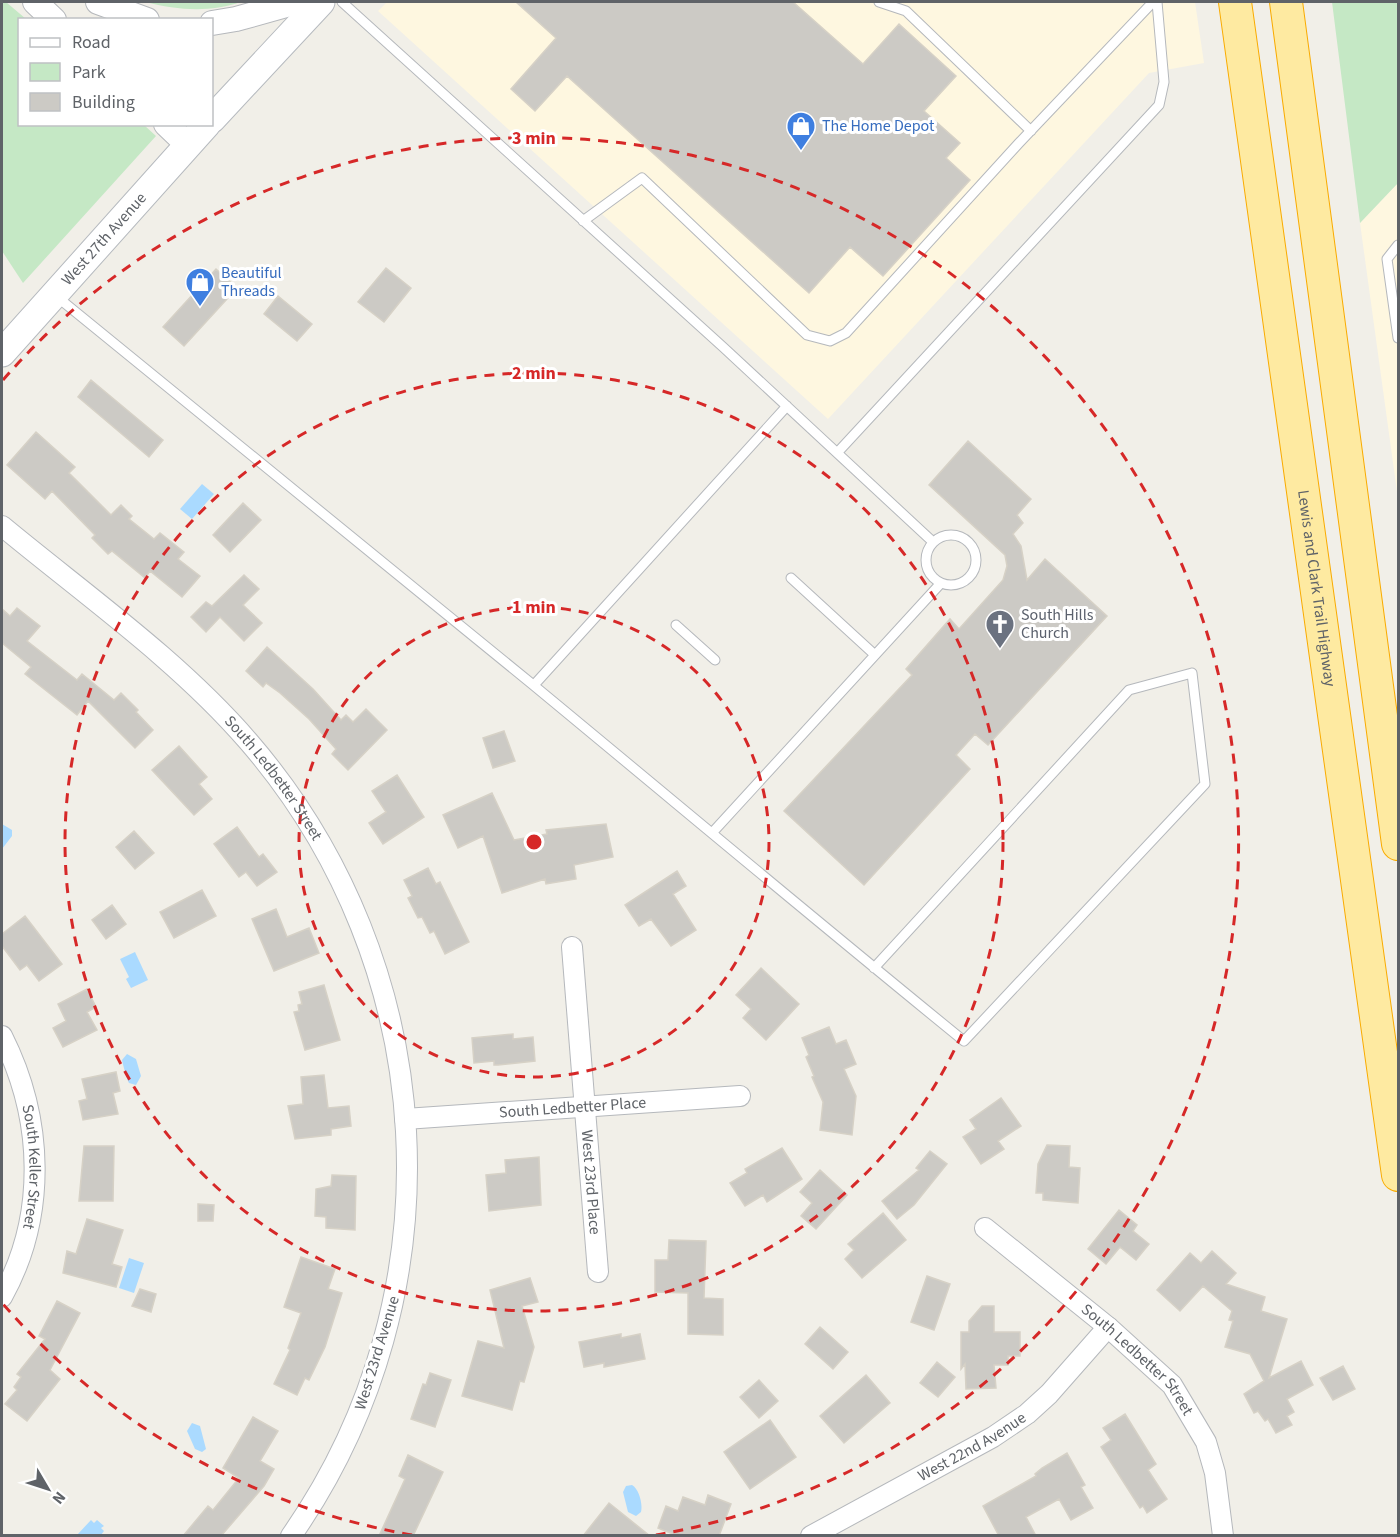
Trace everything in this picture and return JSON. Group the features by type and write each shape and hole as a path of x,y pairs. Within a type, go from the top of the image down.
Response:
{"highway":[{"name":"Lewis and Clark Trail Highway","path":"1235,2 1398,1175"},
{"path":"1286,2 1398,844"}],"main road":[{"path":"213,118 321,2"},
{"name":"West 27th Avenue","path":"2,353 53,293 205,126"}],"street":[{"path":"34,2 52,18"},
{"path":"80,2 98,18"},
{"path":"98,2 142,18"},
{"path":"213,23 236,19 297,2"},
{"path":"168,126 188,145"},
{"name":"South Ledbetter Street","path":"2,526 189,681 249,742 288,792 340,880 373,959 386,999 397,1049 405,1119"},
{"name":"West 23rd Place","path":"572,946 598,1272"},
{"name":"South Keller Street","path":"2,1036 21,1080 26,1101 35,1173 34,1202 29,1231 20,1261 2,1298"},
{"name":"South Ledbetter Place","path":"405,1119 740,1096"},
{"name":"West 23rd Avenue","path":"291,1536 340,1456 374,1370 388,1326 404,1244 408,1165 405,1119"},
{"name":"South Ledbetter Street","path":"985,1228 1108,1327 1172,1385 1206,1442 1215,1473 1223,1536"},
{"name":"West 22nd Avenue","path":"811,1536 993,1437 1027,1414 1049,1394 1108,1327"}],"lane":[{"path":"342,2 787,406 933,543"},
{"path":"879,2 906,12 1031,131"},
{"path":"584,221 642,178 807,335 830,340 846,333 1031,131 1155,2"},
{"path":"837,453 1159,105 1164,82 1155,2"},
{"path":"1398,245 1387,260 1398,339"},
{"path":"53,293 534,685 874,968 964,1041 1204,784 1192,674 1129,690 874,968"},
{"path":"534,685 787,406"},
{"path":"957,535 971,544 975,552 975,569 970,576 957,584 941,583 934,579 927,565 928,549 940,537 957,535"},
{"path":"791,578 875,655"},
{"path":"712,833 941,583"},
{"path":"676,625 715,660"}],"shaded area":[{"path":"387,2 1195,2 1204,63 1149,73 828,419 378,11"},
{"path":"1398,183 1398,499 1360,223"}],"green space":[{"path":"2,2 6,2 25,18 18,18 18,126 145,126 156,136 23,283 2,251"},
{"path":"145,2 241,2 217,8 193,9"},
{"path":"1332,2 1398,2 1398,183 1360,223"}],"water":[{"path":"202,484 214,494 192,519 180,509"},
{"path":"2,824 12,830 12,836 2,849"},
{"path":"135,952 148,980 131,988 126,979 129,977 120,959"},
{"path":"127,1054 136,1059 141,1076 136,1085 129,1083 125,1072 122,1060"},
{"path":"129,1258 144,1263 134,1293 119,1288"},
{"path":"192,1423 200,1426 206,1449 202,1452 195,1449 187,1431"},
{"path":"632,1485 638,1493 641,1505 641,1512 636,1516 628,1512 623,1492 626,1486"},
{"path":"91,1520 94,1523 97,1520 104,1526 101,1528 104,1531 101,1535 77,1535"}],"building":[{"name":"The Home Depot","path":"516,2 793,2 863,64 899,24 956,76 924,111 960,143 946,158 970,180 883,276 850,247 809,293 567,76 535,111 511,89 556,38"},
{"path":"386,268 411,288 384,322 358,302"},
{"name":"Beautiful Threads","path":"216,269 237,288 184,346 163,327"},
{"path":"278,296 312,324 297,341 264,314"},
{"path":"91,380 163,440 149,457 78,397"},
{"path":"36,432 75,467 69,473 111,515 121,505 132,516 129,519 154,539 160,533 184,552 178,559 200,576 182,597 150,571 145,578 112,551 108,554 92,538 95,535 52,491 45,499 7,465"},
{"name":"South Hills Church","path":"968,441 1031,499 1017,515 1023,523 1013,534 1021,546 1027,580 1045,559 1107,616 988,745 975,734 956,755 970,769 864,885 784,811 912,675 906,669 950,619 959,629 1003,580 1007,566 1005,555 929,485"},
{"path":"243,503 261,520 230,552 213,535"},
{"path":"244,575 259,589 243,605 262,623 244,641 220,617 206,632 191,617 206,602 212,606"},
{"path":"17,608 40,626 27,641 77,680 82,674 114,700 121,693 138,710 136,712 153,730 135,748 88,701 77,715 25,674 31,667 2,643 2,609 10,616"},
{"path":"267,647 313,689 341,720 346,715 353,722 366,709 387,730 348,770 332,754 336,749 309,719 280,693 266,683 263,687 246,671"},
{"path":"504,731 515,761 493,768 483,738"},
{"path":"179,746 207,777 199,784 212,799 194,815 152,770"},
{"path":"397,775 424,817 383,844 369,823 386,812 372,791"},
{"path":"492,793 514,840 547,834 546,830 606,824 613,857 574,865 576,879 546,884 545,879 502,893 483,836 458,848 443,815"},
{"path":"237,827 259,857 263,854 277,872 257,886 246,872 239,877 214,844"},
{"path":"134,831 154,853 135,869 116,847"},
{"path":"428,868 436,884 440,882 469,942 445,954 434,931 430,933 422,917 418,918 408,898 412,896 404,880"},
{"path":"677,871 686,886 673,894 696,930 671,946 651,919 639,926 625,905"},
{"path":"202,890 216,916 174,938 160,912"},
{"path":"112,905 126,924 106,939 92,920"},
{"path":"276,909 287,937 309,928 319,953 274,971 252,919"},
{"path":"25,916 62,964 39,981 27,965 20,970 2,946 2,934"},
{"path":"761,968 799,1004 766,1040 743,1018 751,1009 736,995"},
{"path":"324,985 340,1040 305,1050 294,1012 299,1011 298,1005 302,1004 299,992"},
{"path":"87,989 96,1007 87,1012 97,1030 63,1047 53,1028 66,1021 58,1004"},
{"path":"829,1027 836,1044 846,1040 856,1064 844,1069 856,1096 852,1135 820,1130 823,1102 812,1077 814,1076 806,1057 809,1055 802,1038"},
{"path":"513,1034 513,1039 533,1037 535,1061 498,1065 494,1065 494,1061 474,1063 472,1038"},
{"path":"116,1072 120,1091 113,1093 118,1114 83,1120 79,1101 87,1099 82,1079"},
{"path":"324,1075 328,1108 349,1106 351,1126 331,1129 331,1135 295,1139 288,1106 303,1104 301,1077"},
{"path":"1001,1098 1021,1126 998,1141 1004,1149 981,1164 963,1137 976,1129 970,1120"},
{"path":"1047,1145 1070,1146 1069,1167 1080,1168 1078,1203 1043,1200 1043,1193 1036,1193 1038,1164"},
{"path":"84,1146 114,1146 113,1201 79,1201"},
{"path":"782,1148 802,1179 767,1202 763,1195 745,1206 730,1183 747,1173 745,1169"},
{"path":"930,1151 947,1164 914,1205 897,1219 882,1201 919,1170 916,1168"},
{"path":"539,1157 541,1205 489,1211 486,1175 506,1173 505,1160"},
{"path":"820,1170 847,1195 816,1229 801,1216 812,1203 800,1192"},
{"path":"332,1175 356,1176 355,1230 326,1228 326,1217 315,1216 316,1189 331,1186"},
{"path":"198,1204 214,1205 213,1221 198,1221"},
{"path":"1119,1210 1137,1225 1133,1231 1149,1244 1136,1260 1120,1247 1106,1264 1088,1249"},
{"path":"883,1213 906,1240 862,1278 845,1259 854,1250 848,1244"},
{"path":"87,1219 123,1230 112,1264 122,1267 116,1287 63,1273 67,1251 76,1254"},
{"path":"669,1240 706,1241 704,1298 723,1299 723,1335 688,1334 688,1293 655,1292 655,1260 668,1260"},
{"path":"1212,1251 1236,1273 1226,1284 1265,1297 1261,1311 1287,1319 1269,1378 1301,1361 1313,1385 1287,1399 1294,1412 1287,1416 1292,1425 1276,1433 1268,1419 1265,1421 1258,1411 1254,1413 1244,1394 1264,1381 1250,1354 1225,1347 1233,1321 1229,1320 1232,1311 1203,1286 1180,1311 1157,1290 1190,1253 1201,1263"},
{"path":"301,1257 335,1269 328,1289 342,1293 325,1347 309,1380 305,1378 297,1395 274,1384 290,1350 288,1348 301,1313 284,1307"},
{"path":"927,1276 950,1284 934,1330 911,1322"},
{"path":"530,1278 538,1302 522,1306 534,1347 524,1382 520,1381 512,1410 462,1396 478,1341 504,1348 490,1290"},
{"path":"140,1289 156,1294 151,1312 132,1306"},
{"path":"57,1301 80,1313 50,1370 60,1379 27,1421 5,1404 17,1390 14,1387 21,1377 17,1374 45,1339 39,1336"},
{"path":"982,1306 994,1306 994,1332 1020,1332 1020,1356 1008,1356 1008,1365 994,1365 996,1388 966,1389 965,1364 961,1369 961,1332 969,1332 969,1321"},
{"path":"820,1327 848,1352 833,1369 805,1344"},
{"path":"621,1334 621,1338 640,1334 645,1359 604,1367 604,1363 584,1367 579,1342"},
{"path":"937,1362 955,1377 938,1397 920,1383"},
{"path":"1343,1366 1355,1389 1333,1400 1320,1378"},
{"path":"430,1373 451,1380 435,1427 411,1419 423,1384 426,1385"},
{"path":"866,1375 890,1403 844,1443 820,1416"},
{"path":"759,1380 778,1401 759,1418 740,1397"},
{"path":"1125,1414 1156,1464 1148,1470 1167,1499 1147,1513 1143,1506 1140,1508 1101,1447 1111,1440 1103,1428"},
{"path":"253,1417 278,1431 260,1461 274,1469 264,1486 221,1536 183,1536 208,1506 213,1510 239,1478 223,1468"},
{"path":"770,1420 796,1457 750,1489 724,1452"},
{"path":"1067,1453 1085,1485 1081,1487 1093,1508 1071,1520 1059,1499 1026,1517 1036,1536 999,1536 983,1506 1036,1476 1035,1474 1042,1468"},
{"path":"408,1455 443,1472 413,1536 379,1536 405,1479 399,1476"},
{"path":"708,1495 731,1504 719,1536 678,1536 658,1528 666,1506 678,1511 683,1497 705,1505"},
{"path":"609,1503 650,1536 583,1536"}],"place":[{"name":"The Home Depot","path":"801,152"},
{"name":"Beautiful Threads","path":"200,308"},
{"name":"South Hills Church","path":"1000,650"}]}
